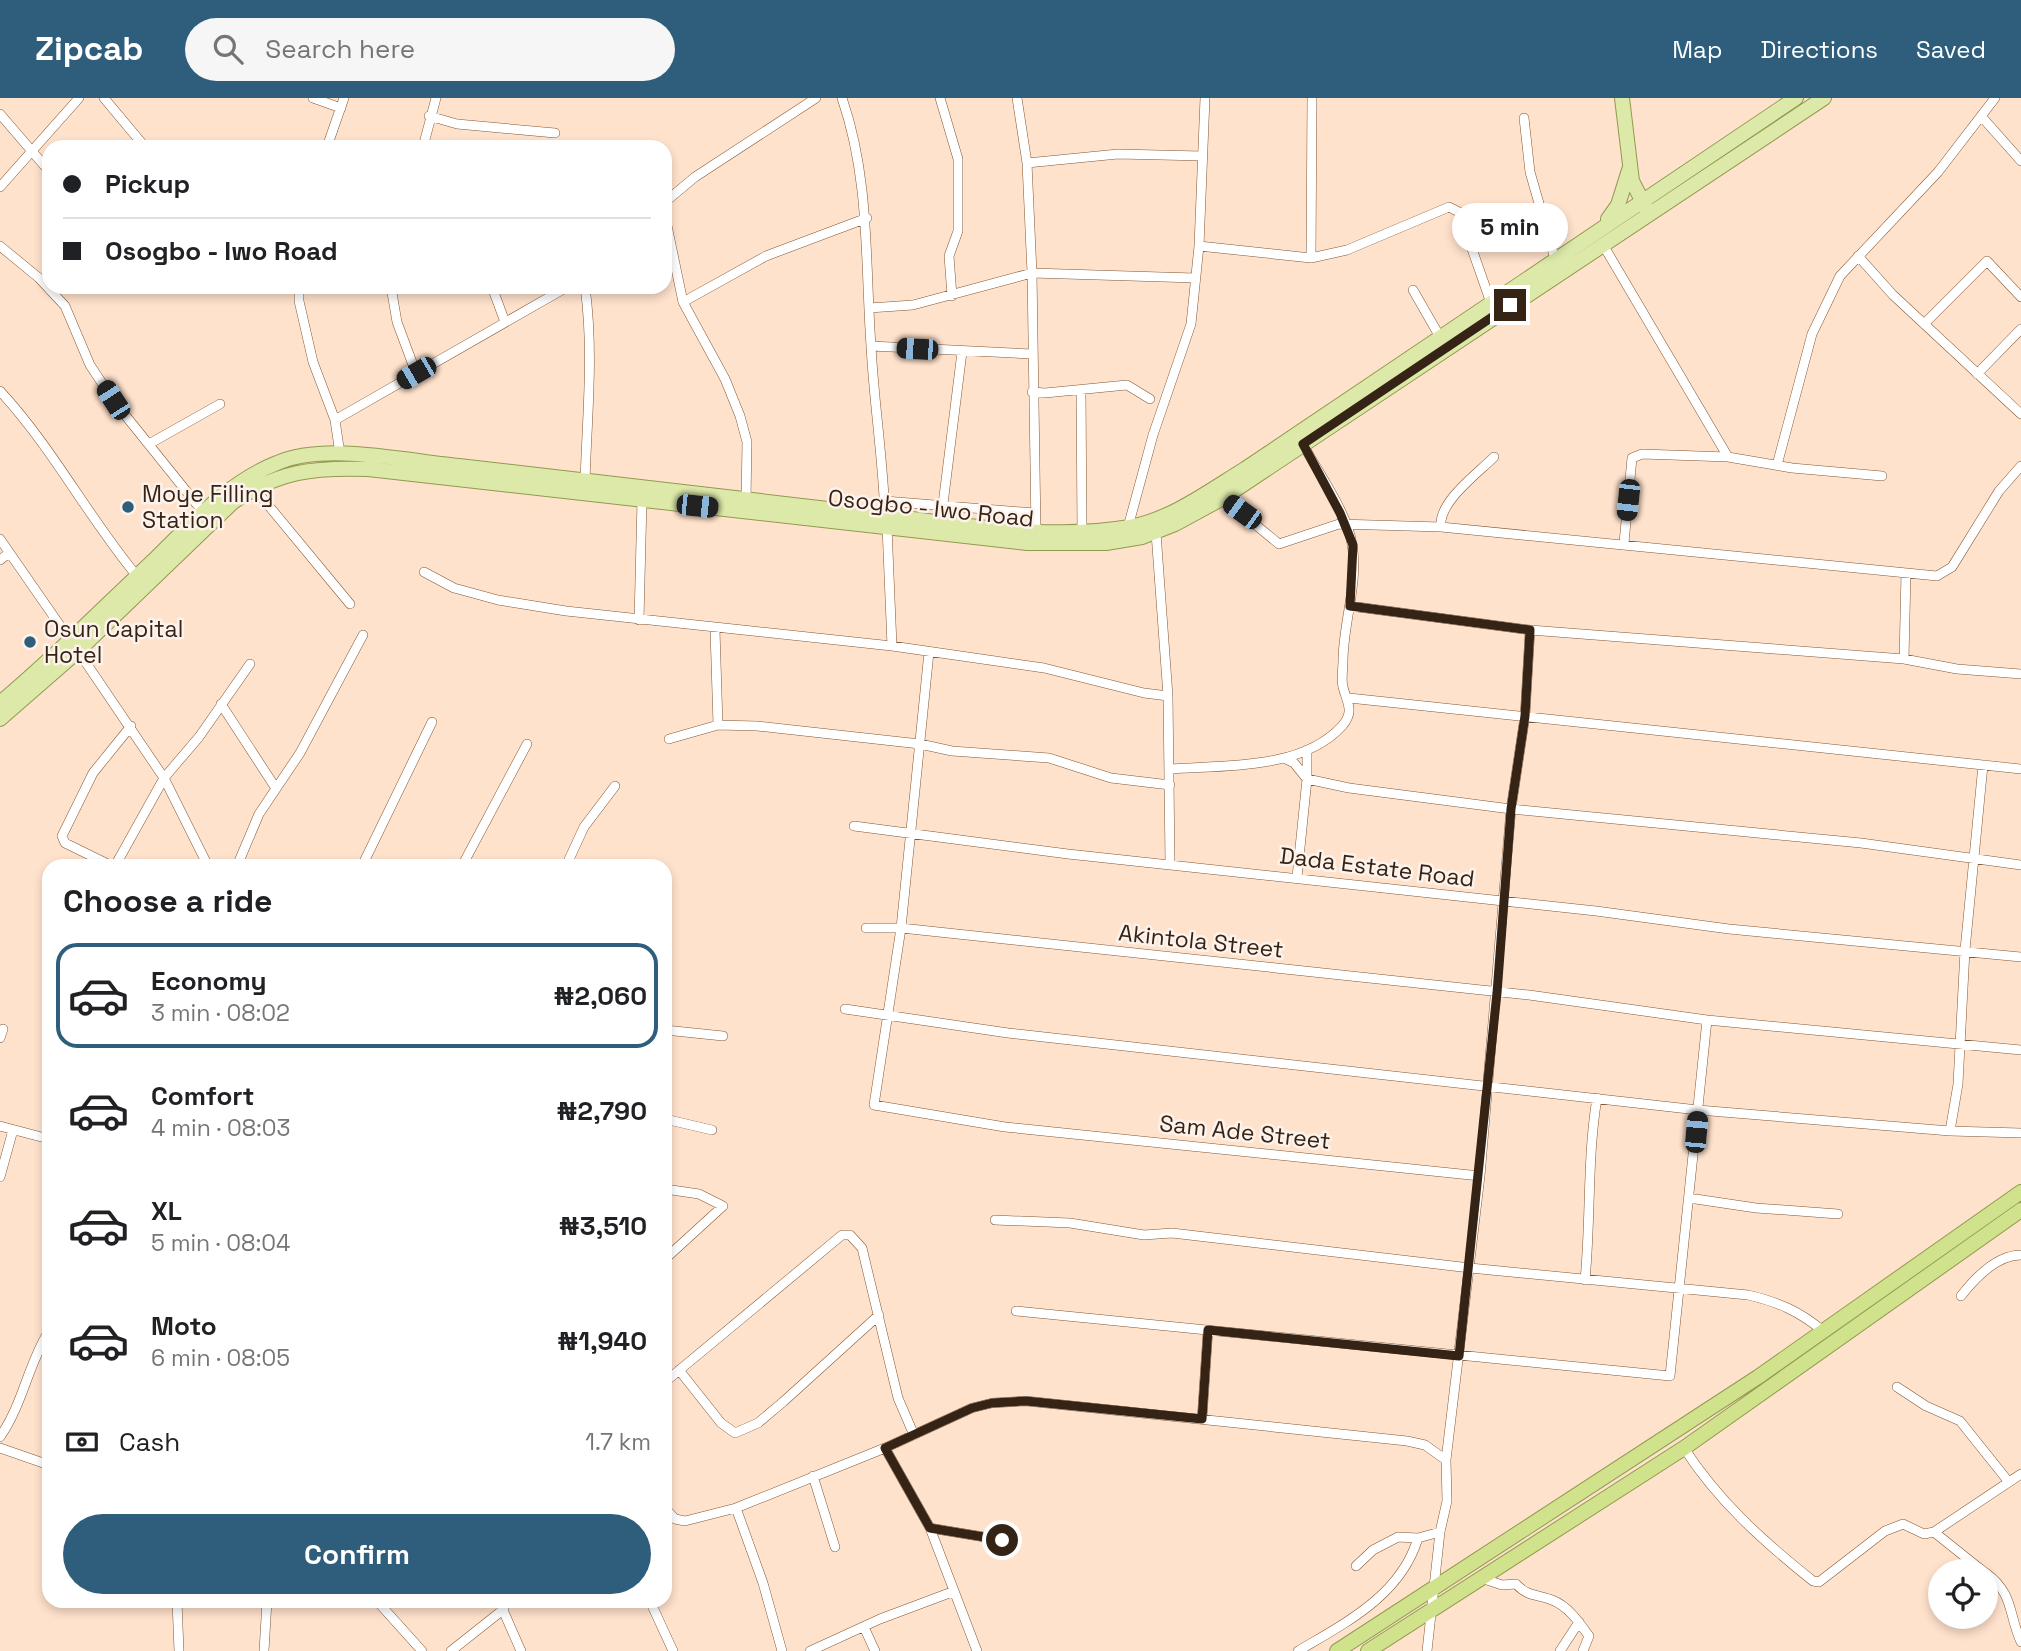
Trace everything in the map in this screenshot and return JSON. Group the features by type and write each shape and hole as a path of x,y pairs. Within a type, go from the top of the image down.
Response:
{"highway":[{"path":"1337,1651 1824,1331 2021,1192"},
{"path":"1368,1651 1684,1448 2021,1210"}],"main road":[{"path":"1622,98 1629,165 1645,206"},
{"name":"Osogbo - Iwo Road","path":"0,719 74,646 211,521 254,488 298,471 339,468 642,500 886,515 1072,545 1106,543 1156,533 1223,498 1303,444 1796,98"},
{"name":"Osogbo - Iwo Road","path":"1645,206 1824,98"},
{"path":"1600,236 1618,205 1629,165"},
{"name":"Osogbo - Iwo Road","path":"0,703 74,646 137,576 203,512 241,480 280,461 340,454 1036,531 1128,527 1170,513 1210,491 1555,259 1600,236"}],"street":[{"path":"0,187 79,98"},
{"path":"104,98 139,140"},
{"path":"313,98 341,108"},
{"path":"330,140 344,98"},
{"path":"424,140 436,98"},
{"path":"672,196 695,177 816,98"},
{"path":"842,98 862,169 867,218 871,346 886,515 892,646"},
{"path":"940,98 958,159 958,231 949,256 952,296"},
{"path":"1017,98 1027,163 1032,273 1031,354 1036,531"},
{"path":"1128,527 1153,435 1191,324 1199,246 1205,98"},
{"path":"1311,258 1312,98"},
{"path":"1777,465 1812,334 1840,276 1938,172 1995,98"},
{"path":"0,114 42,162"},
{"path":"429,116 457,124 555,133"},
{"path":"1981,116 2021,161"},
{"path":"1524,118 1530,172 1555,259"},
{"path":"1027,163 1118,154 1202,156"},
{"path":"1199,246 1311,258 1347,250 1449,206 1458,212 1491,303"},
{"path":"684,302 766,256 867,218"},
{"path":"1600,236 1728,457"},
{"path":"0,246 42,285"},
{"path":"672,248 684,302 725,379 740,416 747,442 746,500"},
{"path":"1858,256 1924,324 2021,414"},
{"path":"1924,324 1987,261 2021,297"},
{"path":"869,308 914,305 1032,273 1195,278"},
{"path":"1413,290 1440,337"},
{"path":"52,294 65,306 90,365 203,512"},
{"path":"299,294 313,362 335,420 340,454"},
{"path":"392,294 397,322 416,373"},
{"path":"495,294 505,322"},
{"path":"335,420 555,294"},
{"path":"585,482 590,394 589,314 586,294"},
{"path":"1977,373 2021,329"},
{"path":"871,346 1031,354"},
{"path":"943,503 962,352"},
{"path":"1032,392 1127,385 1150,399"},
{"path":"1081,390 1082,531"},
{"path":"0,391 23,415 105,537 137,576"},
{"path":"149,444 220,404"},
{"path":"1170,769 1284,758 1307,750 1342,726 1348,717 1349,698 1343,688 1343,656 1350,606 1353,545 1345,524 1303,444"},
{"path":"1624,543 1632,458 1642,454 1728,457 1882,476"},
{"path":"1441,527 1440,519 1454,498 1494,457"},
{"path":"1223,498 1279,544 1345,524 1441,527 1937,576 1947,572 1999,491 2021,466"},
{"path":"254,488 350,604"},
{"path":"639,620 642,500"},
{"path":"886,515 943,503 1034,513"},
{"path":"1156,533 1168,696 1170,863"},
{"path":"0,539 131,726 164,778 204,859"},
{"path":"0,560 9,553"},
{"path":"424,572 454,587 498,600 715,629 892,646 1044,668 1144,693 1168,696"},
{"path":"1904,659 1906,573"},
{"path":"1350,606 1530,630 1904,659 1957,670 2021,674"},
{"path":"715,629 718,725"},
{"path":"1427,1651 1440,1532 1447,1501 1446,1460 1480,1176 1511,809 1525,716 1530,630"},
{"path":"239,859 245,841 275,787 299,753 363,635"},
{"path":"888,1017 901,928 929,652"},
{"path":"117,859 164,778 199,737 250,664"},
{"path":"1349,698 2021,769"},
{"path":"221,704 275,787"},
{"path":"365,859 432,722"},
{"path":"669,739 718,725 920,744 952,751 1049,758 1111,778 1170,785"},
{"path":"98,859 65,843 62,836 93,773 131,726"},
{"path":"466,859 527,744"},
{"path":"1297,877 1307,779 1307,750"},
{"path":"1284,758 1307,779 1349,788 1511,809 1861,843 2021,865"},
{"path":"1950,1131 1958,1084 1958,1042 1965,950 1983,765"},
{"path":"569,859 584,827 615,786"},
{"name":"Dada Estate Road","path":"854,827 1729,929 2021,957"},
{"name":"Akintola Street","path":"866,928 901,928 1497,993 1707,1020 2021,1050"},
{"path":"845,1009 888,1017 1698,1110 1950,1131 2021,1132"},
{"name":"Sam Ade Street","path":"888,1017 874,1105 1005,1127 1480,1176"},
{"path":"1016,1311 1671,1376 1707,1020"},
{"path":"672,1031 723,1036"},
{"path":"1585,1280 1592,1187 1592,1128 1597,1098"},
{"path":"672,1121 712,1130"},
{"path":"0,1126 42,1137"},
{"path":"0,1177 13,1130"},
{"path":"672,1190 699,1194 723,1206 672,1253"},
{"path":"1689,1198 1756,1208 1838,1214"},
{"path":"995,1220 1070,1223 1143,1235 1172,1233 1470,1268 1748,1295 1783,1304 1804,1315 1824,1331"},
{"path":"672,1376 842,1235 854,1237 862,1248 898,1398 914,1435"},
{"path":"1961,1296 1974,1280 1993,1265 2021,1255"},
{"path":"679,1370 721,1423 735,1433 743,1431 783,1402 879,1315"},
{"path":"1202,1419 1208,1330"},
{"path":"0,1437 17,1409 30,1370 42,1345"},
{"path":"1896,1387 1944,1415 1960,1421 2008,1481"},
{"path":"672,1516 685,1521 736,1507 885,1448 972,1408 992,1403 1026,1401 1407,1441 1425,1445 1446,1460"},
{"path":"0,1448 42,1463"},
{"path":"885,1448 930,1528 952,1592 978,1651"},
{"path":"1684,1448 1705,1480 1728,1505 1773,1549 1813,1581 1827,1579 1896,1525 1903,1524 1924,1534 1934,1532 2021,1474"},
{"path":"813,1476 835,1547"},
{"path":"736,1507 763,1583 782,1651"},
{"path":"930,1528 1002,1540 1014,1539"},
{"path":"1356,1566 1387,1541 1398,1537 1418,1538 1440,1532"},
{"path":"1934,1532 1968,1559"},
{"path":"1298,1651 1347,1622 1401,1576 1411,1562 1418,1538"},
{"path":"1481,1578 1502,1585 1516,1584 1525,1595 1552,1600 1579,1622 1589,1636 1583,1651"},
{"path":"1998,1586 2009,1598 2010,1614 2021,1642"},
{"path":"810,1651 952,1592"},
{"path":"177,1608 179,1651"},
{"path":"264,1651 267,1608"},
{"path":"383,1608 422,1651"},
{"path":"451,1651 499,1608"},
{"path":"503,1608 521,1651"},
{"path":"653,1608 673,1651"},
{"path":"1560,1651 1579,1622"},
{"path":"864,1627 875,1651"}],"place":[{"name":"Moye Filling Station","path":"128,507"},
{"name":"Osun Capital Hotel","path":"30,642"}],"route":[{"path":"1002,1540 930,1528 885,1448 972,1408 992,1403 1026,1401 1202,1419 1208,1330 1459,1356 1480,1176 1511,809 1525,716 1530,630 1350,606 1353,545 1340,513 1303,444 1510,305"}]}
